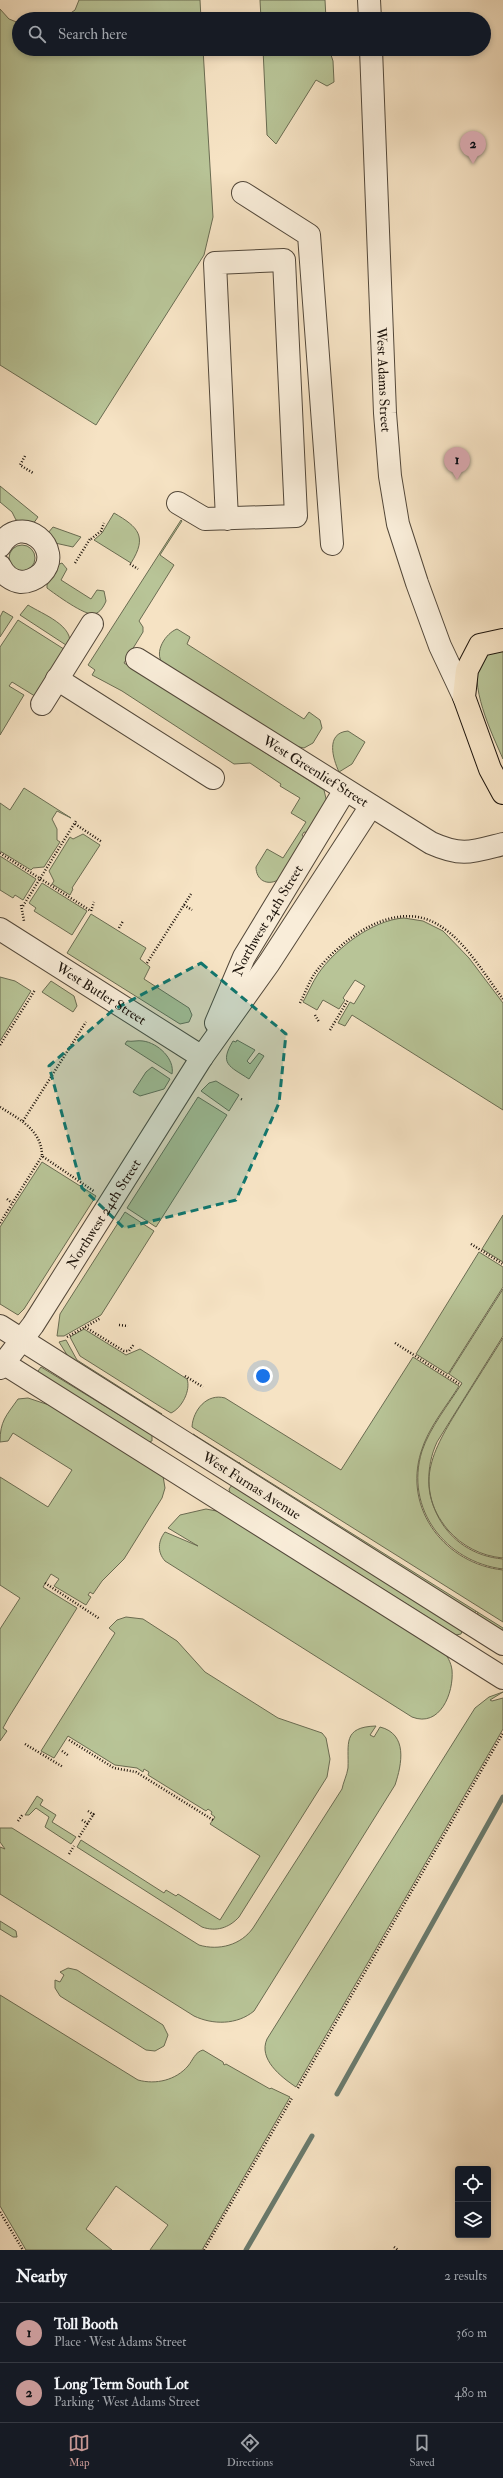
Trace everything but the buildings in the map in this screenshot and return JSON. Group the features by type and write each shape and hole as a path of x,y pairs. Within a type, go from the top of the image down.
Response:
{"main road":[{"name":"West Adams Street","path":"503,640 480,645 473,655 467,670 464,697 490,769 503,793"}],"street":[{"path":"369,0 370,12"},
{"name":"West Adams Street","path":"371,56 384,413 390,476 398,524 417,583 440,646 464,697"},
{"path":"243,193 309,235 332,544"},
{"path":"178,502 205,519 227,519 296,516 284,260 215,263 227,519"},
{"path":"288,357 318,355"},
{"path":"0,546 10,535 25,532 38,537 46,549 47,564 37,577 22,582 3,579"},
{"path":"42,704 92,624"},
{"name":"West Greenlief Street","path":"137,660 431,843 450,852 468,853 503,844"},
{"path":"57,679 213,778"},
{"name":"Northwest 24th Street","path":"202,1057 244,957 345,790"},
{"name":"Northwest 24th Street","path":"1,1364 33,1325 202,1057 269,963 371,806"},
{"name":"West Butler Street","path":"0,929 202,1057"},
{"name":"West Furnas Avenue","path":"0,1326 503,1644"},
{"name":"West Furnas Avenue","path":"1,1364 503,1678"}],"path":[{"path":"25,456 20,465 32,473"},
{"path":"75,563 91,539 101,531 104,523"},
{"path":"130,564 138,569"},
{"path":"25,926 22,905 76,823 102,842"},
{"path":"0,853 91,911 94,902"},
{"path":"147,963 191,894"},
{"path":"184,905 192,910"},
{"path":"300,1003 314,975 324,964 356,936 390,918 409,916 428,920 444,929 458,942 503,999"},
{"path":"119,928 123,921"},
{"path":"0,1045 34,990"},
{"path":"330,1030 348,1000"},
{"path":"315,1015 319,1022"},
{"path":"23,1121 86,1022"},
{"path":"0,1106 30,1126 42,1150 42,1156 0,1223"},
{"path":"42,1156 98,1193"},
{"path":"7,1200 12,1203"},
{"path":"471,1244 503,1264"},
{"path":"67,1337 101,1318"},
{"path":"119,1325 128,1326"},
{"path":"85,1327 124,1351 129,1351 134,1344"},
{"path":"395,1343 461,1385"},
{"path":"185,1376 203,1387"},
{"path":"45,1584 51,1585 100,1619"},
{"path":"298,2088 503,1733"},
{"path":"69,1740 114,1768 136,1772 212,1820"},
{"path":"25,1744 63,1767"},
{"path":"62,1751 70,1756"},
{"path":"79,1837 94,1814 88,1811"},
{"path":"18,1822 23,1814"},
{"path":"82,1820 88,1824"},
{"path":"69,1854 74,1846"},
{"path":"204,2250 292,2098"},
{"path":"0,2212 23,2250"},
{"path":"394,2247 398,2250"}],"highlighted area":[{"path":"201,963 286,1034 279,1103 236,1200 124,1228 82,1188 49,1066 113,1010"}],"green space":[{"path":"79,0 200,0 201,12 72,12 75,10"},
{"path":"260,0 325,0 326,12 261,12"},
{"path":"0,9 12,20 12,56 203,56 213,217 204,255 96,425 0,365"},
{"path":"263,56 331,56 334,82 327,86 316,80 276,144 267,135"},
{"path":"0,486 38,517 33,524 16,520 12,512 0,502"},
{"path":"114,513 129,523 138,533 139,546 131,563 94,540 102,533"},
{"path":"181,520 182,521 160,555 174,565 139,621 143,627 143,632 124,663 324,790 327,803 309,833 304,832 302,835 305,839 278,880 274,882 263,881 256,872 256,867 267,849 283,858 306,822 291,813 300,798 280,786 281,784 250,763 234,764 122,691 92,675 95,670 88,665"},
{"path":"53,527 81,537 73,547 55,543 48,533"},
{"path":"22,545 31,549 35,558 31,567 22,571 13,567 9,558 13,549"},
{"path":"62,563 67,569 61,580 91,599 97,590 104,591 106,601 100,611 94,614 84,612 47,588 57,565"},
{"path":"28,605 63,627 68,633 70,640 69,647 20,615"},
{"path":"3,611 13,617 0,637 0,617"},
{"path":"18,620 67,651 38,698 12,682 9,686 24,695 0,735 0,647"},
{"path":"177,629 190,637 187,644 304,719 309,712 320,720 322,728 313,743 304,748 295,746 163,664 159,654 162,644 169,634"},
{"path":"503,647 503,759 483,709 477,681 478,669 482,659 491,651"},
{"path":"348,731 365,742 352,764 339,772 333,754 333,741 336,736"},
{"path":"24,788 71,818 57,811 52,819 57,829 57,840 60,842 44,867 33,868 31,870 0,851 0,803 10,810"},
{"path":"83,834 100,845 72,888 73,889 70,895 52,884 54,881 49,871 70,837 73,839"},
{"path":"0,856 36,879 23,900 15,895 13,898 0,890"},
{"path":"42,883 87,911 72,935 34,911 36,908 29,903"},
{"path":"91,914 146,948 140,959 150,967 144,979 189,1008 192,1015 189,1022 180,1024 67,953"},
{"path":"404,918 423,921 443,931 469,958 503,1003 503,1110 352,1015 345,1026 338,1023 350,1002 354,1004 365,986 355,980 343,998 345,1000 339,1009 323,1000 317,1010 303,1002 325,964 344,946 355,937 379,924"},
{"path":"0,977 15,981 31,991 0,1041"},
{"path":"51,981 74,996 77,1006 73,1012 42,992"},
{"path":"237,1040 255,1050 247,1061 250,1064 259,1053 264,1056 249,1079 228,1064 227,1055 229,1049 233,1041 236,1042"},
{"path":"127,1041 149,1042 160,1048 171,1063 172,1074 125,1044"},
{"path":"152,1067 170,1079 164,1089 140,1096 133,1092 146,1072"},
{"path":"216,1081 239,1095 229,1111 201,1091 209,1083"},
{"path":"198,1097 227,1115 156,1227 127,1208"},
{"path":"42,1162 96,1196 24,1309 18,1315 0,1304 0,1227"},
{"path":"125,1212 154,1231 101,1315 64,1336 57,1336 60,1314"},
{"path":"503,1215 503,1262 482,1249"},
{"path":"479,1252 503,1267 503,1287 448,1374 416,1354"},
{"path":"503,1289 503,1336 437,1442 431,1462 429,1482 432,1501 439,1518 450,1533 464,1546 482,1555 503,1559 503,1569 482,1564 464,1556 448,1544 434,1529 425,1512 419,1493 418,1472 425,1442 462,1383 449,1374"},
{"path":"84,1329 126,1355 140,1349 187,1379 187,1393 179,1407 171,1413 80,1356 70,1337"},
{"path":"503,1338 503,1558 487,1555 472,1549 453,1536 437,1513 430,1497 429,1481 431,1465 444,1434"},
{"path":"66,1340 77,1360 162,1414 157,1414 69,1358 59,1342"},
{"path":"413,1357 459,1386 433,1426 421,1452 417,1473 418,1494 424,1513 434,1530 447,1545 464,1557 482,1566 503,1570 503,1622 192,1427 195,1415 202,1404 212,1398 225,1398 341,1470"},
{"path":"41,1367 152,1435 152,1441 148,1442 40,1374 38,1371"},
{"path":"28,1398 58,1408 163,1476 165,1488 162,1498 124,1559 102,1581 93,1594 90,1592 88,1595 91,1597 86,1605 54,1586 59,1579 51,1574 43,1587 77,1608 9,1717 3,1728 7,1731 0,1741 0,1629 20,1598 0,1585 0,1477 48,1507 72,1470 13,1433 8,1441 0,1442 1,1429 7,1415 18,1399"},
{"path":"193,1434 239,1463 237,1465"},
{"path":"241,1464 476,1611 474,1614 239,1466"},
{"path":"232,1485 462,1631 461,1634 456,1635 230,1493 229,1489"},
{"path":"206,1509 222,1512 443,1650 451,1664 452,1679 448,1698 443,1706 430,1718 422,1719 412,1717 165,1561 162,1558 159,1546 165,1532 198,1546 168,1528 180,1515"},
{"path":"476,1611 503,1628 503,1632 477,1616 478,1613"},
{"path":"126,1617 143,1619 177,1641 205,1672 278,1718 322,1733 326,1738 330,1759 327,1777 239,1917 231,1924 222,1928 212,1929 202,1927 77,1847 81,1840 164,1893 166,1890 176,1896 178,1894 220,1920 260,1856 210,1824 215,1817 208,1809 206,1811 148,1775 149,1772 144,1769 143,1772 137,1768 115,1765 68,1736 54,1758 41,1751 115,1633 109,1628 117,1620"},
{"path":"503,1692 490,1700 492,1701 503,1698 503,1729 296,2087 272,2067 266,2054 265,2046 267,2039 475,1708 489,1697"},
{"path":"376,1726 370,1735 374,1737 380,1727 389,1731 395,1736 399,1743 401,1759 395,1785 254,2011 247,2016 233,2021 217,2022 194,2016 0,1894 0,1847 5,1849 0,1842 0,1828 12,1828 199,1945 207,1947 222,1947 236,1942 242,1939 253,1928 342,1789 348,1768 348,1744 352,1733 365,1727"},
{"path":"37,1796 43,1800 40,1805 56,1815 52,1822 76,1837 71,1844 45,1827 49,1817 36,1808 29,1815 25,1815"},
{"path":"0,1921 16,1931 17,1937 13,1937 0,1929"},
{"path":"68,1968 77,1970 163,2025 168,2035 164,2046 155,2051 146,2050 60,1996 55,1988 55,1980 60,1982 64,1975 60,1972"},
{"path":"0,1995 138,2080 152,2082 172,2078 183,2071 196,2054 203,2050 223,2062 224,2065 226,2064 270,2089 271,2088 290,2097 202,2250 150,2250 168,2225 116,2186 86,2229 112,2250 26,2250 0,2206"}],"waterway":[{"path":"337,2094 503,1797"},
{"path":"246,2250 312,2136"}],"place":[{"name":"Long Term South Lot","path":"473,164"},
{"name":"Toll Booth","path":"457,480"}]}
